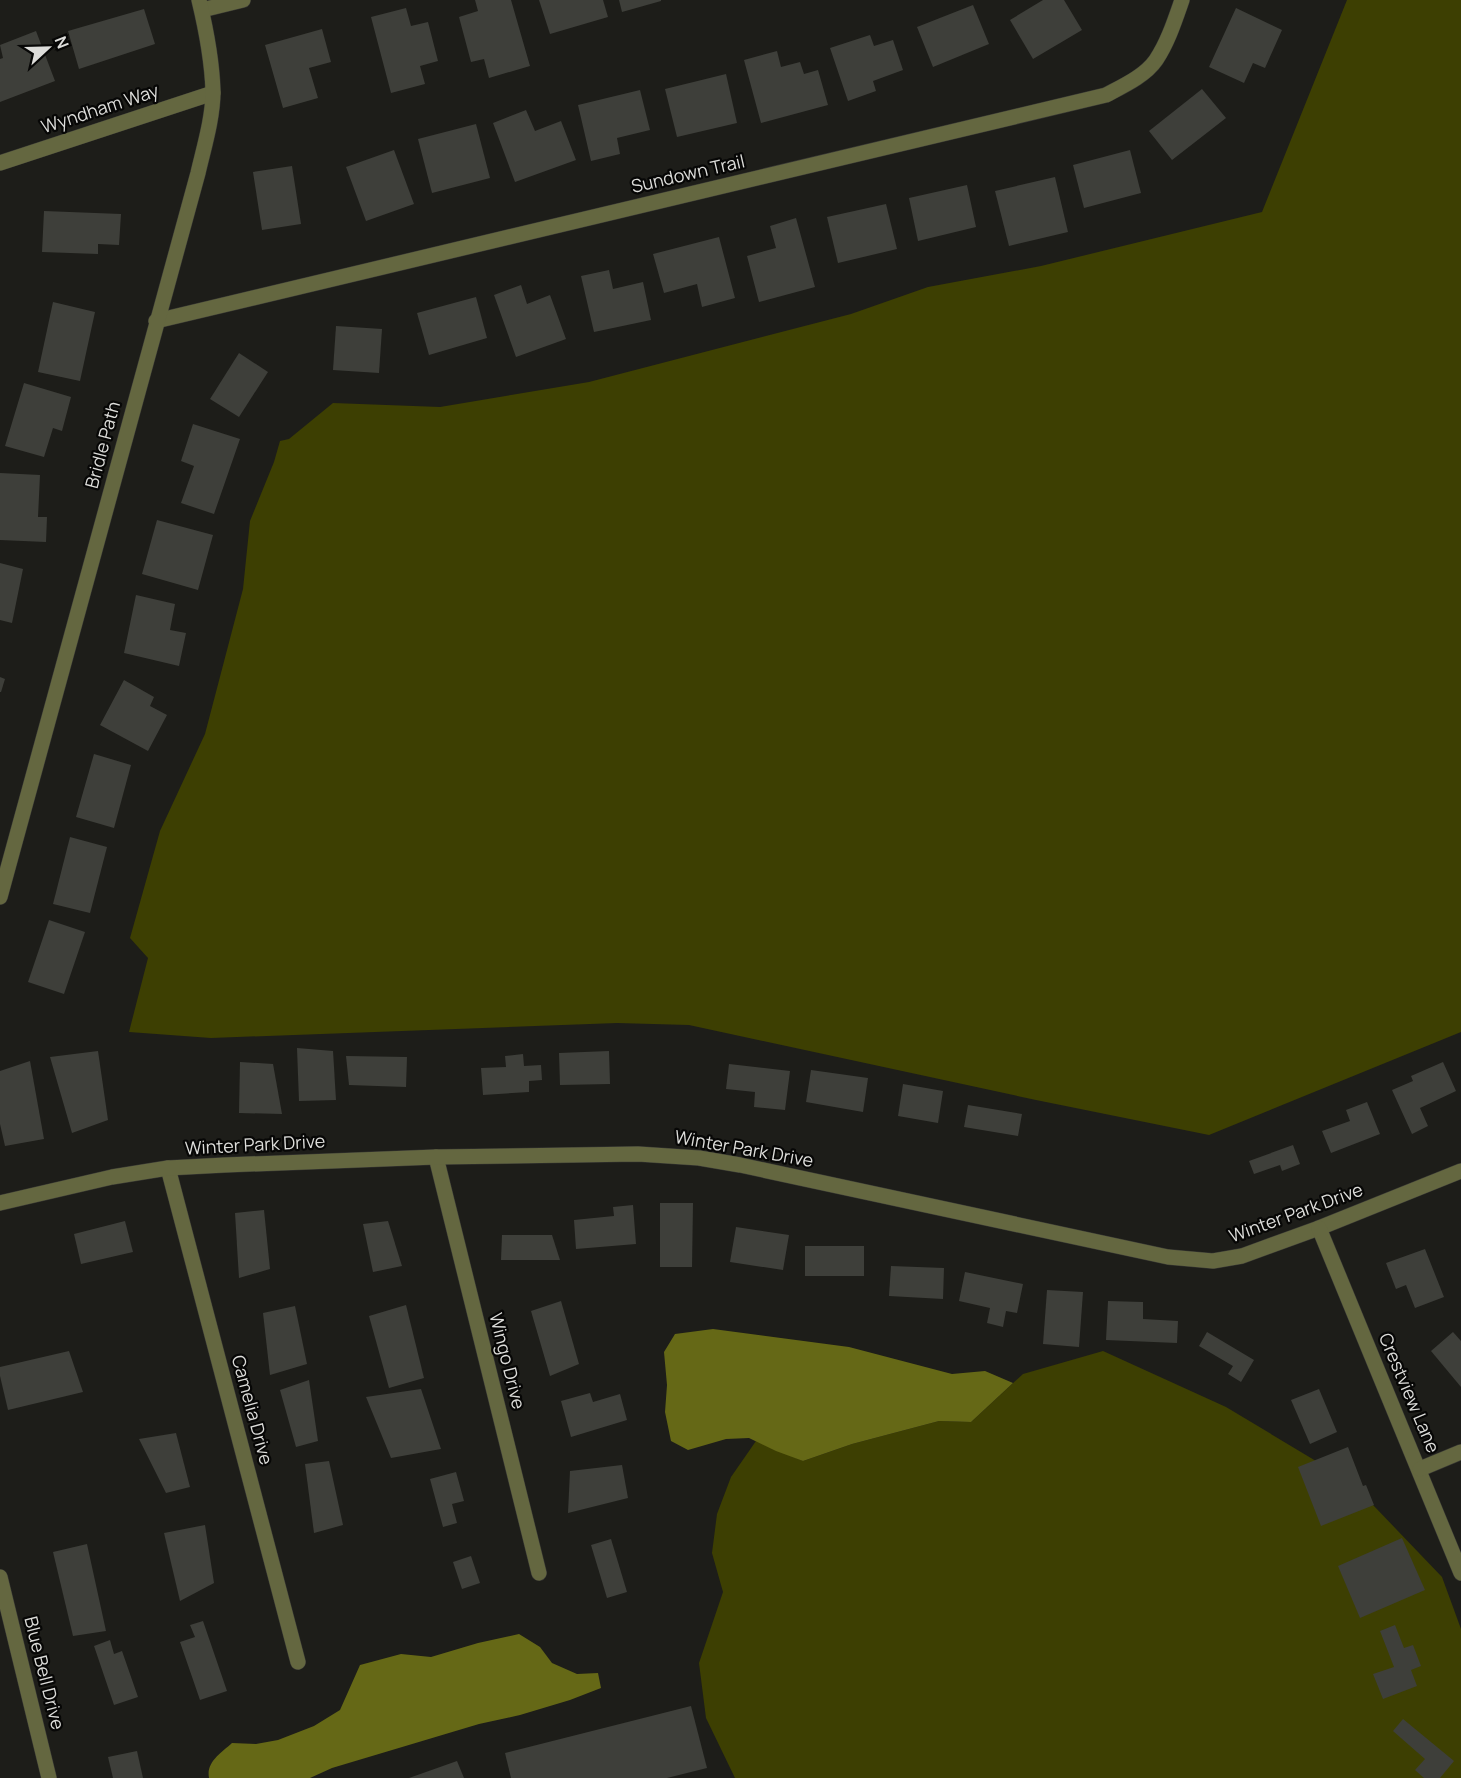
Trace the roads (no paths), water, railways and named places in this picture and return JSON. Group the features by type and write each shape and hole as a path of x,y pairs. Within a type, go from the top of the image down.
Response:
{"street":[{"path":"200,5 243,0"},
{"name":"Sundown Trail","path":"156,321 1106,95 1134,79 1155,61 1170,32 1182,0"},
{"name":"Bridle Path","path":"0,897 208,132 213,93 210,55 200,5"},
{"name":"Wyndham Way","path":"0,163 213,93"},
{"name":"Winter Park Drive","path":"0,1203 112,1177 168,1168 436,1157 638,1154 699,1158 740,1165 1168,1257 1213,1261 1242,1256 1461,1171"},
{"name":"Wingo Drive","path":"436,1157 539,1574"},
{"name":"Camelia Drive","path":"168,1168 298,1662"},
{"name":"Crestview Lane","path":"1319,1228 1461,1573"},
{"path":"1420,1469 1461,1452"},
{"name":"Blue Bell Drive","path":"0,1577 49,1778"}]}
